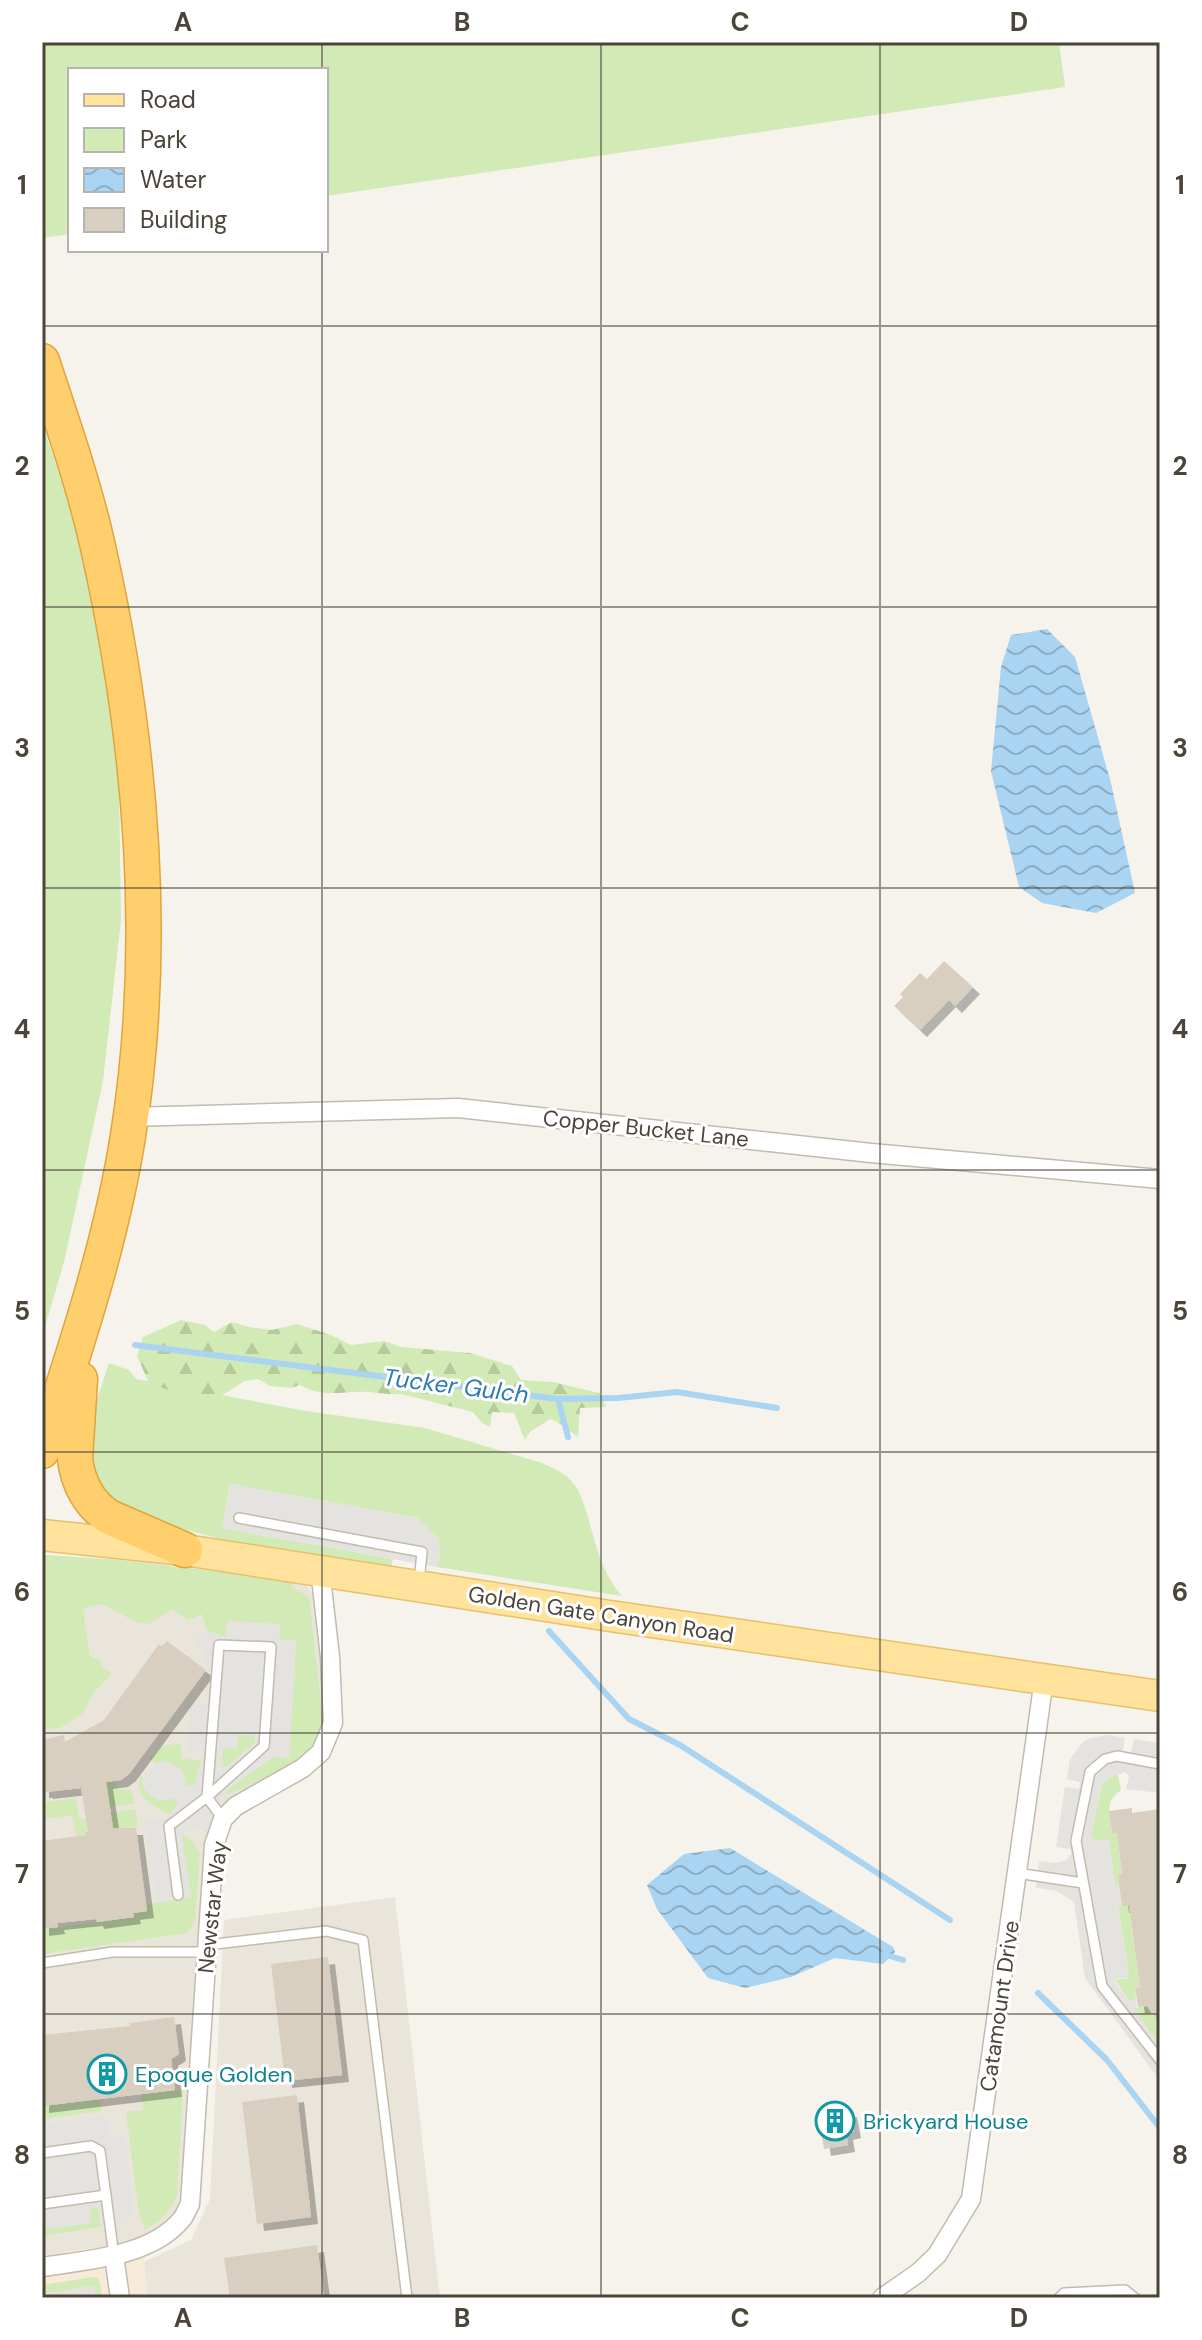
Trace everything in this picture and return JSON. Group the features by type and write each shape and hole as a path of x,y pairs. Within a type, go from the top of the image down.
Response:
{"highway":[{"path":"42,361 94,531 127,692 141,842 142,910 140,1010 130,1117 116,1203 42,1451"},
{"path":"85,1315 74,1446 77,1471 86,1495 102,1512 185,1550"}],"main road":[{"name":"Golden Gate Canyon Road","path":"42,1535 185,1550 320,1569 610,1616 1160,1696"}],"street":[{"name":"Copper Bucket Lane","path":"130,1117 458,1108 871,1153 1160,1179"},
{"name":"Newstar Way","path":"42,2267 114,2256 158,2240 182,2220 190,2204 214,1845 223,1819 236,1806 303,1768 321,1752 333,1723 330,1657 320,1569"},
{"name":"Catamount Drive","path":"882,2298 918,2273 937,2255 971,2199 1044,1679"},
{"path":"114,2256 120,2298"}],"lane":[{"path":"239,1518 422,1552 419,1585"},
{"path":"178,1895 169,1826 207,1797 264,1746 271,1647 219,1645 207,1797 223,1819"},
{"path":"1160,1764 1117,1756 1105,1759 1090,1772 1076,1841 1102,1986 1160,2060"},
{"path":"1017,1873 1083,1883"},
{"path":"42,1963 112,1952 206,1948 326,1931 363,1940 407,2298"},
{"path":"42,2153 91,2146 100,2151 114,2256"},
{"path":"42,2204 106,2195"},
{"path":"1059,2298 1064,2293 1125,2290 1135,2298"}],"shaded area":[{"path":"230,1484 418,1518 438,1538 440,1551 437,1567 222,1528"},
{"path":"42,1557 298,1580 307,1586 315,1598 329,1722 317,1749 213,1824 187,2198 179,2217 143,2242 42,2255"},
{"path":"227,1621 280,1625 279,1640 295,1642 289,1758 273,1757 227,1790 227,1795 234,1802 208,1833 197,1827 183,1834 191,1897 157,1903 144,1821 166,1818 178,1804 174,1798 162,1801 155,1798 144,1789 142,1781 156,1763 169,1762 180,1768 185,1785 191,1787 195,1784 203,1753 187,1753 189,1703 206,1704 207,1685 205,1654 193,1639 206,1629 226,1636","holes":["238,1735 255,1736 255,1743 226,1767 221,1766 223,1749 238,1748"]},
{"path":"1109,1735 1125,1738 1123,1751 1131,1753 1134,1739 1160,1743 1160,1793 1126,1789 1129,1776 1125,1772 1108,1778 1102,1784 1091,1835 1095,1840 1109,1840 1115,1885 1120,1885 1122,1904 1118,1905 1129,1978 1116,1979 1115,1982 1128,2000 1136,1999 1137,2007 1134,2009 1160,2045 1160,2081 1085,1978 1074,1902 1057,1891 1036,1888 1039,1861 1056,1863 1066,1860 1072,1853 1070,1849 1056,1847 1065,1787 1079,1789 1080,1782 1067,1779 1070,1759 1083,1742"},
{"path":"395,1897 440,2298 147,2298 144,2262 191,2240 210,2199 224,1920"},
{"path":"107,2116 111,2135 125,2133 134,2215 123,2217 120,2224 101,2227 98,2208 95,2207 89,2212 90,2223 42,2230 42,2124"},
{"path":"143,2242 147,2298 42,2298 42,2255"},
{"path":"94,2286 96,2298 42,2298 42,2294"}],"green space":[{"path":"42,42 1059,42 1065,87 328,196 328,68 68,68 68,234 42,238"},
{"path":"42,423 71,509 99,625 119,782 121,920 103,1081 64,1262 42,1337"},
{"path":"181,1320 205,1325 214,1332 232,1322 272,1330 297,1324 351,1345 384,1341 401,1347 470,1353 512,1366 521,1380 553,1382 599,1393 606,1407 580,1408 578,1437 550,1419 530,1432 525,1440 514,1413 492,1412 490,1427 473,1412 401,1394 326,1393 300,1385 291,1388 270,1386 258,1379 245,1381 214,1400 177,1393 149,1383 137,1356 143,1337"},
{"path":"109,1363 129,1370 136,1379 306,1411 425,1428 542,1463 567,1476 578,1490 605,1569 622,1596 437,1567 440,1551 418,1518 230,1484 222,1528 393,1559 390,1571 267,1551 152,1521 113,1507 88,1471 95,1405"},
{"path":"42,1557 293,1580 292,1587 309,1597 323,1722 316,1740 300,1762 227,1795 227,1790 273,1757 289,1757 296,1641 279,1639 279,1624 227,1621 226,1636 220,1636 206,1629 202,1614 188,1620 172,1609 149,1624 136,1622 101,1604 86,1607 83,1610 90,1656 101,1661 103,1668 112,1674 93,1693 83,1713 60,1728 42,1729"},
{"path":"238,1735 255,1735 255,1743 226,1767 221,1766 223,1749"},
{"path":"181,1745 181,1759 201,1760 195,1784 191,1787 185,1785 184,1774 169,1762 156,1763 149,1759 161,1747"},
{"path":"1118,1774 1121,1790 1112,1799 1109,1809 1112,1833 1117,1833 1122,1874 1118,1875 1120,1885 1115,1886 1109,1840 1095,1840 1091,1835 1102,1784"},
{"path":"140,1776 150,1795 163,1799 175,1798 179,1804 169,1815 142,1795 139,1790"},
{"path":"115,1781 117,1789 131,1790 135,1803 109,1807 106,1782"},
{"path":"76,1798 79,1819 86,1819 88,1832 85,1835 76,1836 72,1815 42,1819 42,1803"},
{"path":"136,1809 138,1827 99,1830 111,1813"},
{"path":"183,1834 200,1852 195,1921 187,1933 42,1954 42,1929 133,1917 133,1913 147,1911 146,1904 190,1897"},
{"path":"1118,1904 1129,1905 1140,1987 1135,1988 1136,1999 1129,2001 1115,1980 1129,1978"},
{"path":"1147,2006 1160,2025 1160,2045 1133,2008"},
{"path":"183,2089 177,2195 165,2215 145,2229 139,2214 126,2112 143,2110 141,2095"},
{"path":"100,2098 102,2111 42,2119 42,2106"},
{"path":"98,2208 101,2227 42,2236 42,2230 90,2223 90,2209"},
{"path":"94,2277 99,2279 102,2298 96,2298 94,2286 42,2294 42,2285"}],"water":[{"path":"1047,629 1075,657 1111,783 1135,893 1096,913 1042,903 1019,887 991,771 1001,667 1011,635"},
{"path":"730,1848 893,1947 895,1952 883,1964 835,1958 791,1977 745,1988 708,1978 657,1909 647,1885 684,1854"}],"building":[{"path":"944,961 973,987 955,1006 949,1000 920,1030 894,1006 903,997 900,994 920,973 927,979"},
{"path":"167,1641 206,1670 129,1774 121,1780 106,1782 113,1828 136,1828 147,1911 133,1913 134,1917 57,1923 58,1927 42,1929 42,1841 88,1832 81,1788 42,1791 42,1740 64,1735 65,1742 104,1720 159,1644 162,1646"},
{"path":"1132,1808 1132,1813 1160,1809 1160,2025 1147,2006 1138,2007 1135,1988 1140,1987 1129,1905 1122,1906 1117,1833 1112,1833 1109,1811"},
{"path":"328,1957 342,2075 285,2081 271,1964"},
{"name":"Epoque Golden","path":"174,2017 179,2054 171,2059 175,2090 42,2106 42,2035 130,2026 130,2023"},
{"path":"297,2095 311,2217 257,2224 242,2102"},
{"name":"Brickyard House","path":"841,2107 842,2111 850,2110 854,2131 846,2133 848,2145 824,2149 817,2111"},
{"path":"317,2245 324,2298 230,2298 224,2258"}],"waterway":[{"name":"Tucker Gulch","path":"135,1345 558,1399 618,1398 677,1392 777,1408"},
{"path":"558,1399 568,1437"},
{"path":"549,1631 629,1719 680,1745 950,1920"},
{"path":"883,1954 903,1960"},
{"path":"1038,1993 1107,2060 1160,2128"}],"place":[{"name":"Epoque Golden","path":"107,2074"},
{"name":"Brickyard House","path":"835,2121"}]}
